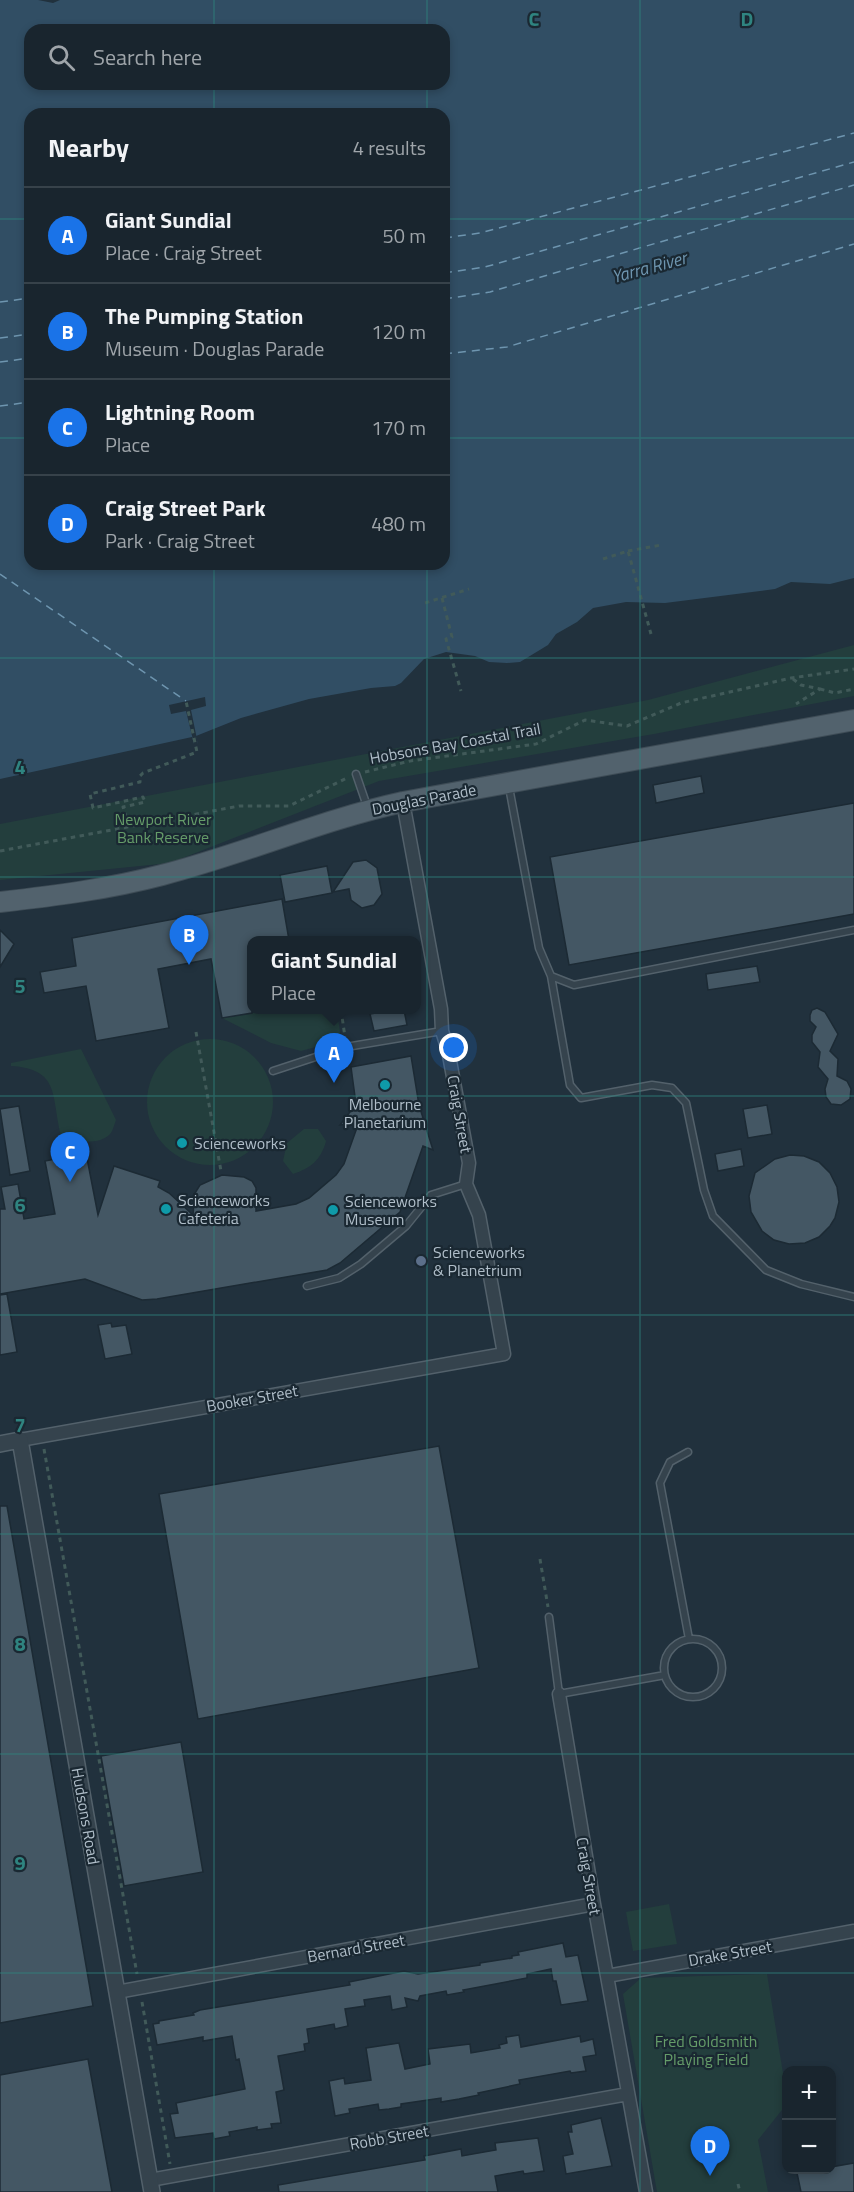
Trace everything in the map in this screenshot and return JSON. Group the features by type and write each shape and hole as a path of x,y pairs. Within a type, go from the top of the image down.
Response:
{"main road":[{"name":"Douglas Parade","path":"0,902 102,889 162,876 368,810 403,802 854,720"}],"street":[{"name":"Craig Street","path":"403,802 441,1008 441,1031 448,1050 469,1163 466,1184 479,1215 504,1354"},
{"name":"Booker Street","path":"0,1444 504,1354"},
{"name":"Hudsons Road","path":"20,1440 151,2186"},
{"name":"Craig Street","path":"559,1694 646,2192"},
{"name":"Bernard Street","path":"117,1992 594,1904"},
{"name":"Drake Street","path":"607,1976 854,1931"},
{"name":"Robb Street","path":"151,2186 172,2176 628,2094"}],"lane":[{"path":"356,774 368,810"},
{"path":"509,783 539,948 551,976 570,1085 581,1098 652,1085 672,1088 686,1103 704,1190 713,1216 766,1270 801,1284 854,1297"},
{"path":"551,976 573,985 854,930"},
{"path":"273,1071 346,1047 441,1031"},
{"path":"307,1286 339,1278 361,1264 406,1226 431,1195 466,1184"},
{"path":"688,1452 670,1462 660,1483 689,1639"},
{"name":"Craig Street","path":"549,1617 559,1694"},
{"path":"689,1639 699,1639 708,1643 721,1657 722,1677 711,1692 702,1697 683,1696 674,1691 664,1675 666,1656 672,1648 689,1639"},
{"path":"559,1694 664,1675"}],"path":[{"path":"603,559 628,551 661,545"},
{"path":"628,551 651,634"},
{"path":"425,603 470,589"},
{"path":"442,598 452,637 446,639 461,691"},
{"name":"Hobsons Bay Coastal Trail","path":"0,851 246,805 289,806 356,774 410,761 536,744 585,720 627,726 673,705 791,678 854,669"},
{"path":"791,678 801,685 835,693 854,689"},
{"path":"796,704 819,689"},
{"path":"129,826 123,807 145,802 143,797 93,808 90,794 140,782 140,776 143,773 197,752 186,701"},
{"path":"342,1014 346,1047"},
{"path":"196,1032 221,1171"},
{"path":"42,1436 172,2176"},
{"path":"540,1559 549,1617"},
{"path":"738,2184 740,2192"}],"green space":[{"name":"Newport River Bank Reserve","path":"854,645 854,696 654,734 379,781 170,863 0,880 0,824 648,700"},
{"path":"247,1014 338,1014 341,1040 301,1051 271,1043 222,1018"},
{"path":"210,1039 234,1043 255,1057 269,1078 273,1102 269,1126 255,1147 234,1161 210,1165 186,1161 165,1147 151,1126 147,1102 151,1078 165,1057 186,1043"},
{"path":"81,1049 116,1120 110,1134 93,1141 79,1141 61,1135 54,1097 46,1079 27,1068 11,1066 11,1063"},
{"path":"304,1129 318,1129 326,1141 314,1162 293,1174 283,1161 287,1143"},
{"path":"669,1904 677,1944 633,1951 626,1912"},
{"name":"Fred Goldsmith Playing Field","path":"767,1974 782,2067 782,2110 758,2140 768,2192 657,2192 623,1994 641,1978"}],"water":[{"name":"Yarra River","path":"0,0 38,0 53,3 60,0 854,0 854,578 830,584 791,582 775,589 665,603 626,602 593,608 577,622 556,634 548,645 520,662 489,662 475,656 446,652 424,659 401,683 395,686 309,699 241,718 196,736 198,744 194,744 192,737 0,779"}],"pier":[{"path":"205,697 206,706 191,710 198,744 194,744 186,711 171,714 169,705"}],"building":[{"path":"701,776 704,793 656,803 653,785"},
{"path":"854,803 854,914 569,965 550,857"},
{"path":"366,860 377,868 382,894 374,905 362,908 351,900 349,889 333,892 353,862"},
{"path":"327,866 332,893 285,902 280,875"},
{"path":"282,899 288,936 247,936 247,1014 222,1018 211,959 158,969 169,1028 96,1041 86,986 44,993 40,972 76,966 72,938"},
{"path":"0,930 14,944 0,967"},
{"path":"757,966 760,982 708,990 706,974"},
{"path":"817,1008 825,1012 838,1034 830,1051 838,1059 837,1076 847,1081 851,1089 850,1099 841,1105 831,1104 826,1097 825,1089 828,1079 818,1067 820,1052 812,1042 812,1035 816,1027 810,1021 812,1010"},
{"path":"370,1014 405,1014 407,1025 374,1031"},
{"name":"Scienceworks Museum","path":"411,1056 419,1105 433,1150 423,1146 400,1212 340,1263 327,1270 157,1299 142,1300 85,1279 0,1294 0,1209 5,1209 1,1187 18,1184 24,1219 55,1214 45,1161 86,1153 98,1215 114,1166 160,1181 158,1187 169,1193 193,1215 195,1193 200,1185 222,1175 244,1177 252,1181 256,1188 256,1211 296,1204 309,1198 336,1175 344,1164 359,1122 340,1125 356,1104 351,1067"},
{"path":"767,1105 772,1134 748,1138 743,1109"},
{"path":"19,1106 30,1171 10,1175 0,1109"},
{"path":"741,1149 744,1166 718,1171 715,1154"},
{"path":"790,1155 804,1156 819,1162 830,1173 837,1187 839,1202 835,1218 819,1237 805,1243 789,1244 774,1240 762,1231 751,1212 749,1196 755,1173 775,1159"},
{"path":"7,1294 17,1352 0,1355 0,1295"},
{"path":"111,1323 112,1327 126,1325 132,1354 105,1359 98,1325"},
{"path":"439,1446 479,1668 198,1719 159,1494"},
{"path":"0,1506 7,1506 93,2006 0,2023"},
{"path":"181,1742 203,1872 124,1886 101,1756"},
{"path":"563,1943 566,1957 578,1955 588,2001 561,2005 551,1969 527,1974 527,1978 463,1990 464,1992 447,1995 446,1991 420,1996 418,2001 405,1998 407,2007 392,2010 390,1996 364,2000 365,2006 345,2009 348,2026 335,2029 334,2024 307,2029 309,2043 304,2044 305,2051 278,2056 284,2090 276,2092 281,2123 271,2124 272,2128 257,2130 257,2127 229,2132 230,2136 214,2139 213,2133 175,2138 170,2114 178,2113 176,2103 245,2089 239,2059 236,2060 232,2036 203,2041 203,2037 157,2045 153,2024 194,2015 193,2013 200,2010 350,1985 349,1982 404,1971 418,1974 480,1965 480,1963 512,1958 512,1956 519,1955 518,1952"},
{"path":"519,2035 521,2047 580,2036 581,2042 593,2039 596,2055 583,2057 586,2071 571,2073 570,2071 519,2080 520,2084 459,2099 441,2102 441,2098 379,2110 378,2104 349,2109 350,2113 335,2116 329,2081 344,2078 345,2084 371,2080 366,2048 399,2043 405,2069 430,2064 428,2049 470,2044 471,2053 500,2048 499,2045 507,2043 506,2037"},
{"path":"88,2059 112,2192 0,2192 0,2075"},
{"path":"601,2118 612,2166 566,2174 563,2156 573,2154 568,2132 572,2132 571,2125"},
{"path":"538,2138 544,2171 524,2174 523,2171 495,2176 498,2192 279,2192 278,2185 425,2160 424,2156 461,2149 462,2156 496,2150 495,2143"},
{"path":"854,2163 854,2192 801,2192 797,2174 836,2174 836,2166"}],"ferry route":[{"path":"450,237 480,233 854,133"},
{"path":"450,272 485,267 854,162"},
{"path":"450,298 490,292 854,185"},
{"path":"450,353 507,347 854,244"},
{"path":"0,302 24,299"},
{"path":"0,338 24,335"},
{"path":"0,362 24,359"},
{"path":"0,406 24,403"},
{"path":"0,574 186,701"}],"place":[{"name":"The Pumping Station","path":"189,965"},
{"name":"Giant Sundial","path":"334,1083"},
{"name":"Melbourne Planetarium","path":"385,1085"},
{"name":"Scienceworks","path":"182,1143"},
{"name":"Lightning Room","path":"70,1182"},
{"name":"Scienceworks Cafeteria","path":"166,1209"},
{"name":"Scienceworks Museum","path":"333,1210"},
{"name":"Scienceworks & Planetrium","path":"421,1261"},
{"name":"Craig Street Park","path":"710,2176"}]}
